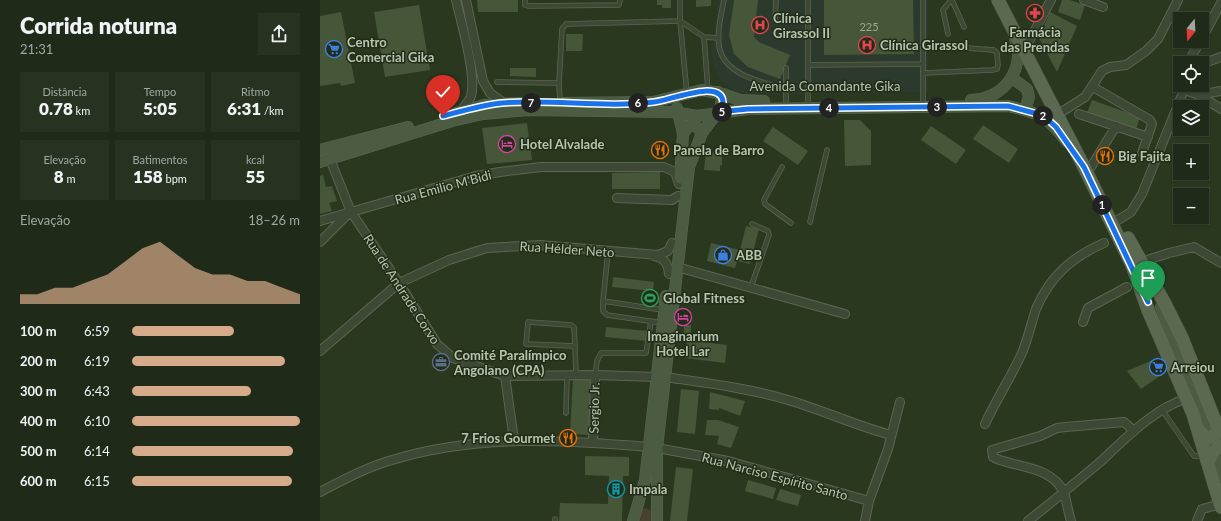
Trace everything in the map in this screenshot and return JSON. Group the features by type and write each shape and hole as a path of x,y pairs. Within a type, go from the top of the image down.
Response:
{"main road":[{"path":"998,0 1010,25 1118,220 1137,264 1148,310 1187,398 1204,429 1215,457 1221,506"},
{"path":"1005,0 1063,111 1088,167 1137,264 1167,308 1217,424 1218,432 1215,436 1207,438 1204,429"},
{"path":"1206,398 1221,418"}],"street":[{"path":"456,0 471,69 472,88 468,101 460,111"},
{"path":"466,0 483,81 490,93 504,103"},
{"path":"1028,44 1051,0"},
{"path":"1084,0 1103,7"},
{"path":"1063,111 1085,97 1093,87 1102,71 1126,65 1146,51 1158,39 1178,0"},
{"path":"1209,25 1221,3"},
{"path":"1010,25 1018,51 1017,68 1012,78 1027,88 1029,97 1025,110"},
{"path":"1209,61 1221,57"},
{"name":"Avenida Comandante Gika","path":"320,150 460,111 504,103 653,102 696,91 713,92 744,100 982,100 1000,90 1012,78"},
{"path":"1093,87 1150,120 1152,124 1142,153"},
{"path":"1199,95 1221,91"},
{"path":"633,520 653,448 673,271 689,167 701,136 718,112 723,102 713,92"},
{"path":"1118,220 1131,212 1142,194 1183,92"},
{"path":"1194,92 1221,108"},
{"path":"661,377 663,323 673,271 672,243 676,200 683,154 683,134 678,113 678,106 685,95"},
{"name":"Avenida Comandante Gika","path":"325,161 440,124 483,114 529,110 678,113 697,116 748,109 1008,106 1041,116 1056,127 1088,167"},
{"path":"1079,114 1148,137"},
{"path":"683,134 688,126 694,126 700,129 701,136"},
{"path":"1088,167 1116,126"},
{"path":"664,167 676,165 683,154"},
{"name":"Rua de Andrade Corvo","path":"325,161 351,212 399,283 437,344 445,353 463,363 482,367 505,376 595,374 661,377 733,387 788,400 868,429 892,435"},
{"name":"Rua Emilio M'Bidi","path":"320,221 476,176 500,172 541,167 664,167"},
{"path":"664,167 675,172 679,184"},
{"path":"617,198 676,200"},
{"path":"320,242 351,212"},
{"path":"653,256 665,253 672,243"},
{"path":"985,424 1019,358 1036,309 1049,284 1076,257 1104,243"},
{"name":"Rua Hélder Neto","path":"320,350 399,283 443,263 486,248 540,245 653,256"},
{"path":"1204,429 1137,264 1169,253 1194,247 1221,263"},
{"path":"653,256 664,260 668,267 673,271 751,287 844,314"},
{"path":"1084,322 1088,308 1127,287"},
{"name":"Sergio Jr.","path":"593,442 595,374"},
{"path":"505,376 514,440"},
{"path":"1028,521 1064,493 1134,431 1162,410 1187,398"},
{"path":"865,521 869,501 892,435 900,402"},
{"path":"1071,521 1064,493 1047,474 997,459 993,457 992,450 1040,436 1057,428 1066,426 1124,422 1134,431"},
{"name":"Rua Narciso Espírito Santo","path":"320,492 355,473 391,460 424,451 514,440 593,442 653,448 728,461 869,501"},
{"path":"653,448 657,521"},
{"path":"1215,457 1221,475"},
{"path":"633,520 639,510 647,506 650,508 657,521"},
{"path":"1197,521 1202,509 1221,506"}],"lane":[{"path":"526,0 525,5 528,6 619,4 620,0"},
{"path":"593,0 593,5"},
{"path":"680,0 685,95"},
{"path":"724,0 719,38 722,54 735,70 754,80 786,89"},
{"path":"775,20 776,0"},
{"path":"808,0 808,101"},
{"path":"923,0 923,100"},
{"path":"948,34 943,10 952,0 964,27"},
{"path":"560,103 559,83 562,29 566,24 680,21 704,37 719,38"},
{"path":"704,37 713,92"},
{"path":"923,73 997,69 998,56 994,50 953,47"},
{"path":"808,65 923,64"},
{"path":"786,68 786,101"},
{"path":"497,82 559,83"},
{"path":"810,222 827,150"},
{"path":"782,167 764,200 765,204 791,223"},
{"path":"751,287 769,235 768,231 752,224"},
{"path":"608,252 603,311 607,315 663,323"},
{"path":"603,301 665,310"},
{"path":"595,374 596,361 601,353 606,352 643,355 646,353 651,321"},
{"path":"575,346 526,344 528,322 571,325 574,327 575,346 576,375"},
{"path":"566,413 567,375"},
{"path":"1162,410 1194,456 1215,457"}],"shaded area":[{"path":"718,0 928,0 928,92 817,94 814,91 805,90 805,94 750,94 734,91 721,80 714,66 712,51"},
{"path":"646,508 652,511 655,521 634,521 641,509"}],"building":[{"path":"477,0 518,0 518,12 478,12"},
{"path":"657,0 671,0 671,8 662,8 662,5 657,5"},
{"path":"696,0 711,0 711,6 696,7"},
{"path":"734,0 758,0 754,37 759,42 790,55 780,79 748,67 734,54 729,35"},
{"path":"824,0 913,0 914,54 824,55"},
{"path":"1062,0 1070,0 1085,5 1080,20 1058,12"},
{"path":"419,5 430,70 385,77 374,12"},
{"name":"Centro Comercial Gika","path":"341,12 355,83 341,86 340,83 320,86 320,16"},
{"path":"1050,12 1077,26 1057,72 1039,38"},
{"path":"566,34 583,34 582,51 566,51"},
{"path":"510,68 536,68 536,77 510,76"},
{"path":"1092,100 1140,117 1135,133 1086,115"},
{"path":"844,120 860,120 871,131 871,165 845,166"},
{"name":"Hotel Alvalade","path":"527,123 532,160 487,164 482,128"},
{"path":"983,125 1018,149 1009,163 973,139"},
{"path":"931,126 966,150 956,164 921,140"},
{"path":"773,127 808,151 798,165 763,141"},
{"path":"706,152 722,153 722,166 720,165 720,171 704,170"},
{"path":"660,172 660,189 612,189 612,173"},
{"path":"323,175 326,187 332,186 337,201 329,203 332,211 320,214 320,176"},
{"path":"746,226 759,229 750,264 737,261 735,268 707,261 711,243 740,250"},
{"path":"613,277 654,282 653,291 612,287"},
{"path":"684,325 691,325 691,335 684,335"},
{"path":"606,327 648,331 647,341 605,337"},
{"path":"687,340 727,345 725,363 685,358"},
{"path":"1155,359 1163,374 1141,389 1127,371"},
{"path":"573,377 593,378 590,435 570,434"},
{"path":"681,389 699,391 695,434 677,432"},
{"path":"710,392 745,401 740,416 719,408 719,410 709,409"},
{"path":"707,420 718,420 739,427 731,448 717,444 719,436 705,435"},
{"name":"Impala","path":"585,456 629,457 629,476 623,476 622,521 559,521 560,503 608,504 609,476 585,475"},
{"path":"676,467 693,469 687,521 670,521"},
{"path":"748,480 776,488 773,499 745,491"},
{"path":"780,489 801,495 798,506 776,500"}],"place":[{"name":"Farmácia das Prendas","path":"1035,13"},
{"name":"Clínica Girassol II","path":"760,25"},
{"name":"Clínica Girassol","path":"867,45"},
{"name":"Centro Comercial Gika","path":"334,49"},
{"name":"Hotel Alvalade","path":"507,144"},
{"name":"Panela de Barro","path":"660,150"},
{"name":"Big Fajita","path":"1105,156"},
{"name":"ABB","path":"723,255"},
{"name":"Global Fitness","path":"650,298"},
{"name":"Imaginarium Hotel Lar","path":"683,317"},
{"name":"Comité Paralímpico Angolano (CPA)","path":"441,362"},
{"name":"Arreiou","path":"1158,367"},
{"name":"7 Frios Gourmet","path":"568,438"},
{"name":"Impala","path":"616,489"}],"route":[{"path":"443,116 484,105 504,103 653,102 667,100 702,90 718,92 723,102 718,112 748,109 1008,106 1025,110 1046,118 1056,127 1084,167 1132,265 1148,302"}]}
